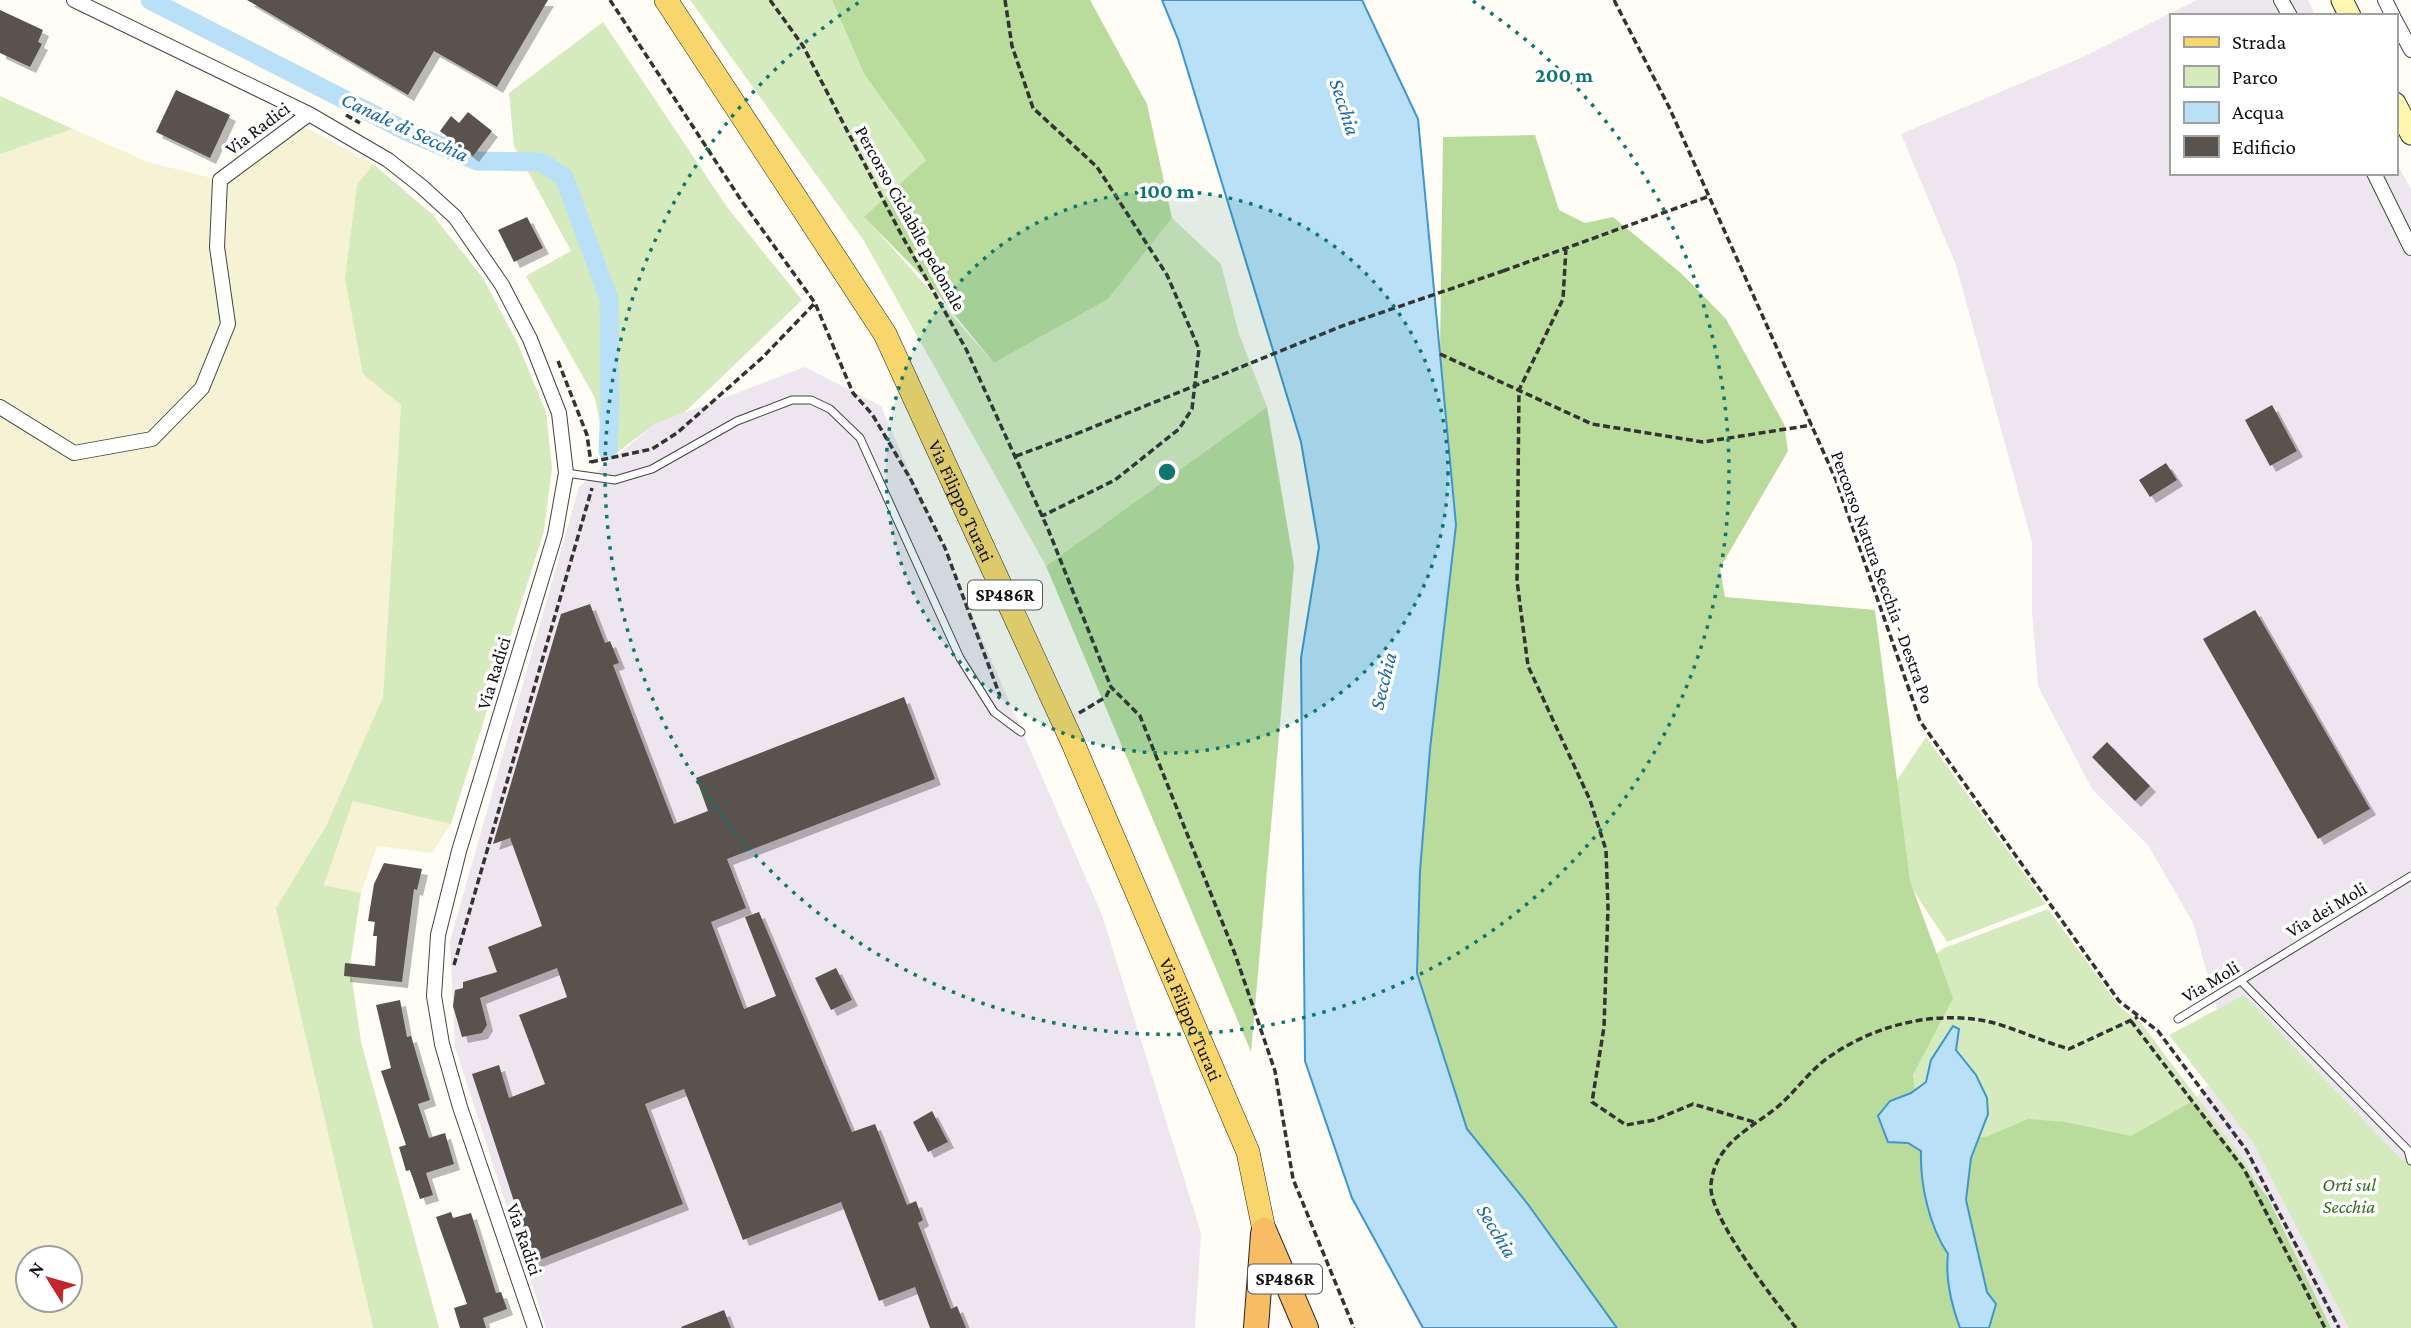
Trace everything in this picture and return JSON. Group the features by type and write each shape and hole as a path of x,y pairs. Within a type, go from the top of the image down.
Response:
{"highway":[{"name":"SP486R","path":"1256,1328 1264,1230"},
{"name":"SP486R","path":"1264,1230 1306,1328"}],"main road":[{"name":"Via Filippo Turati","path":"666,0 885,334 1072,741 1243,1140 1264,1230"},
{"path":"2397,107 2411,134"}],"street":[{"name":"Via Radici","path":"74,0 309,114 388,160 455,217 502,285 530,339 559,413 566,473 555,535 459,850 438,935 434,996 442,1044 460,1107 535,1328"},
{"path":"2397,24 2411,50"},
{"name":"Via Radici","path":"0,407 74,453 152,439 202,388 228,324 218,247 220,180 309,114"},
{"path":"2375,175 2411,247"}],"lane":[{"path":"566,473 615,480 652,470 737,421 792,400 811,400 830,409 860,438 960,658 994,712 1021,732"},
{"name":"Via dei Moli","path":"2258,970 2411,876"},
{"name":"Via Moli","path":"2178,1020 2258,970"},
{"path":"2241,981 2408,1150 2411,1161"}],"path":[{"path":"610,0 741,200 815,303 853,393 872,414 897,455 939,537 991,667 1003,706 1021,732"},
{"name":"Percorso Ciclabile pedonale","path":"770,0 803,46 901,234 966,349 1042,516 1111,687"},
{"path":"1005,0 1012,46 1033,108 1097,167 1167,275 1199,349 1192,409 1179,429 1115,480 1042,516"},
{"name":"Percorso Natura Secchia - Destra Po","path":"1614,0 1669,107 1836,480 1920,721 2119,1001 2158,1031 2247,1151 2339,1328"},
{"path":"341,112 362,124"},
{"path":"1015,457 1329,331 1707,197"},
{"path":"1566,248 1563,299 1519,390 1517,581 1528,666 1590,800 1606,850 1608,908 1604,1027 1591,1102 1626,1125 1654,1120 1693,1104 1754,1122"},
{"path":"554,351 587,435 591,462 652,449 677,433 762,358 815,303"},
{"path":"1440,354 1592,424 1703,442 1812,425"},
{"path":"453,968 594,478"},
{"path":"1077,714 1106,696 1111,687 1140,716 1235,954 1275,1071 1293,1179 1354,1328"},
{"path":"1796,1328 1766,1289 1713,1206 1711,1184 1720,1154 1754,1122 1782,1103 1806,1076 1831,1055 1868,1034 1922,1018 1993,1023 2069,1049 2138,1017"},
{"path":"2131,1021 2244,1169 2325,1328"}],"shaded area":[{"path":"2197,0 2308,0 2315,14 2170,14 2170,175 2397,175 2397,164 2411,189 2411,1328 2331,1328 2193,1101 2226,1065 2216,1005 2193,923 2148,845 2092,789 2038,686 2032,612 2032,542 1956,265 1901,134 2083,57"},
{"path":"296,122 373,164 357,185 363,374 401,404 383,697 326,826 276,908 373,1328 0,1328 0,154 73,129 148,162 220,180"},
{"path":"805,367 881,406 1102,915 1201,1233 1195,1328 546,1328 455,1047 450,941 579,487 655,424"},
{"path":"353,801 451,824 432,853 377,846 361,893 324,885"}],"green space":[{"path":"690,0 832,0 864,74 926,160 865,217 994,363 1108,299 1172,218 1221,264 1239,334 1267,407 1046,566 864,241"},
{"path":"832,0 1090,0 1147,104 1172,218 1108,299 994,363 927,281 864,217 926,160 864,74"},
{"path":"603,22 727,207 802,300 684,413 655,424 607,460 595,398 526,276 571,251 514,146 509,93"},
{"path":"0,96 73,129 0,154"},
{"path":"1535,135 1559,210 1585,223 1613,217 1682,274 1726,319 1784,424 1788,451 1720,568 1725,597 1875,610 1910,881 1953,998 1913,1075 1919,1129 1947,1146 1988,1136 2028,1119 2065,1122 2131,1136 2193,1101 2268,1198 2331,1328 1617,1328 1527,1203 1467,1129 1417,973 1420,871 1430,749 1456,525 1440,354 1443,137"},
{"path":"373,164 432,214 483,278 517,342 546,412 552,468 544,531 451,824 353,801 324,885 361,893 350,965 361,1042 439,1328 373,1328 276,908 326,826 383,697 401,405 363,374 345,279 357,185"},
{"path":"1267,407 1294,565 1251,1052 1046,566"},
{"path":"1926,737 2046,904 1947,942 1891,856 1889,792"},
{"path":"2048,909 2120,1007 2141,1023 2247,1164 2331,1328 1757,1328 1661,1149 1944,948"},
{"name":"Orti sul Secchia","path":"2244,995 2402,1160 2411,1155 2411,1328 2349,1328 2252,1141 2169,1035"}],"water":[{"name":"Secchia","path":"1162,0 1362,0 1418,119 1456,525 1430,749 1420,871 1417,973 1467,1129 1527,1203 1617,1328 1423,1328 1352,1198 1305,1061 1301,658 1319,547 1301,442 1178,39"},
{"path":"1953,1026 1959,1029 1956,1050 1976,1075 1987,1098 1988,1114 1971,1158 1966,1200 1987,1292 1996,1304 1989,1328 1960,1328 1950,1292 1948,1254 1941,1243 1927,1204 1921,1151 1908,1143 1888,1142 1878,1116 1890,1101 1911,1093 1926,1082 1931,1060"}],"building":[{"path":"247,0 548,0 497,87 434,51 408,95"},
{"path":"0,10 43,30 38,42 42,44 30,67 0,53"},
{"path":"176,90 230,115 210,158 156,132"},
{"path":"468,112 492,131 473,156 440,131 451,116 459,123"},
{"path":"527,217 543,248 514,262 498,230"},
{"path":"2272,405 2297,451 2270,466 2245,420"},
{"path":"2166,463 2177,480 2150,497 2139,480"},
{"path":"590,604 605,643 610,641 619,663 613,665 674,824 708,811 696,778 904,697 935,779 727,859 746,908 711,922 744,1009 776,996 745,917 759,912 852,1132 875,1124 907,1205 916,1201 923,1220 918,1223 951,1309 957,1306 966,1328 930,1328 915,1287 879,1301 841,1202 743,1240 684,1089 645,1104 683,1204 534,1262 472,1074 499,1065 509,1098 545,1084 519,1015 567,997 557,968 480,998 487,1025 482,1033 462,1037 453,1006 455,990 463,988 463,982 497,972 488,947 542,926 510,838 493,844 561,614"},
{"path":"2255,610 2370,809 2318,839 2203,639"},
{"path":"2107,742 2150,786 2135,801 2092,757"},
{"path":"384,863 422,869 417,890 414,889 402,982 344,976 345,963 375,966 375,922 368,921 374,884"},
{"path":"836,968 852,1000 831,1010 815,978"},
{"path":"400,1000 407,1037 411,1036 430,1100 418,1104 429,1138 445,1133 454,1164 426,1173 433,1195 420,1199 410,1170 406,1171 399,1147 406,1145 381,1071 391,1068 376,1005"},
{"path":"932,1111 948,1142 928,1152 913,1122"},
{"path":"451,1212 453,1218 471,1213 496,1293 501,1292 507,1309 483,1318 486,1328 460,1328 454,1308 467,1304 436,1217"},
{"path":"724,1310 731,1328 681,1327"}],"waterway":[{"name":"Canale di Secchia","path":"150,0 406,131 477,161 541,162 564,177 609,299 608,451"}]}
